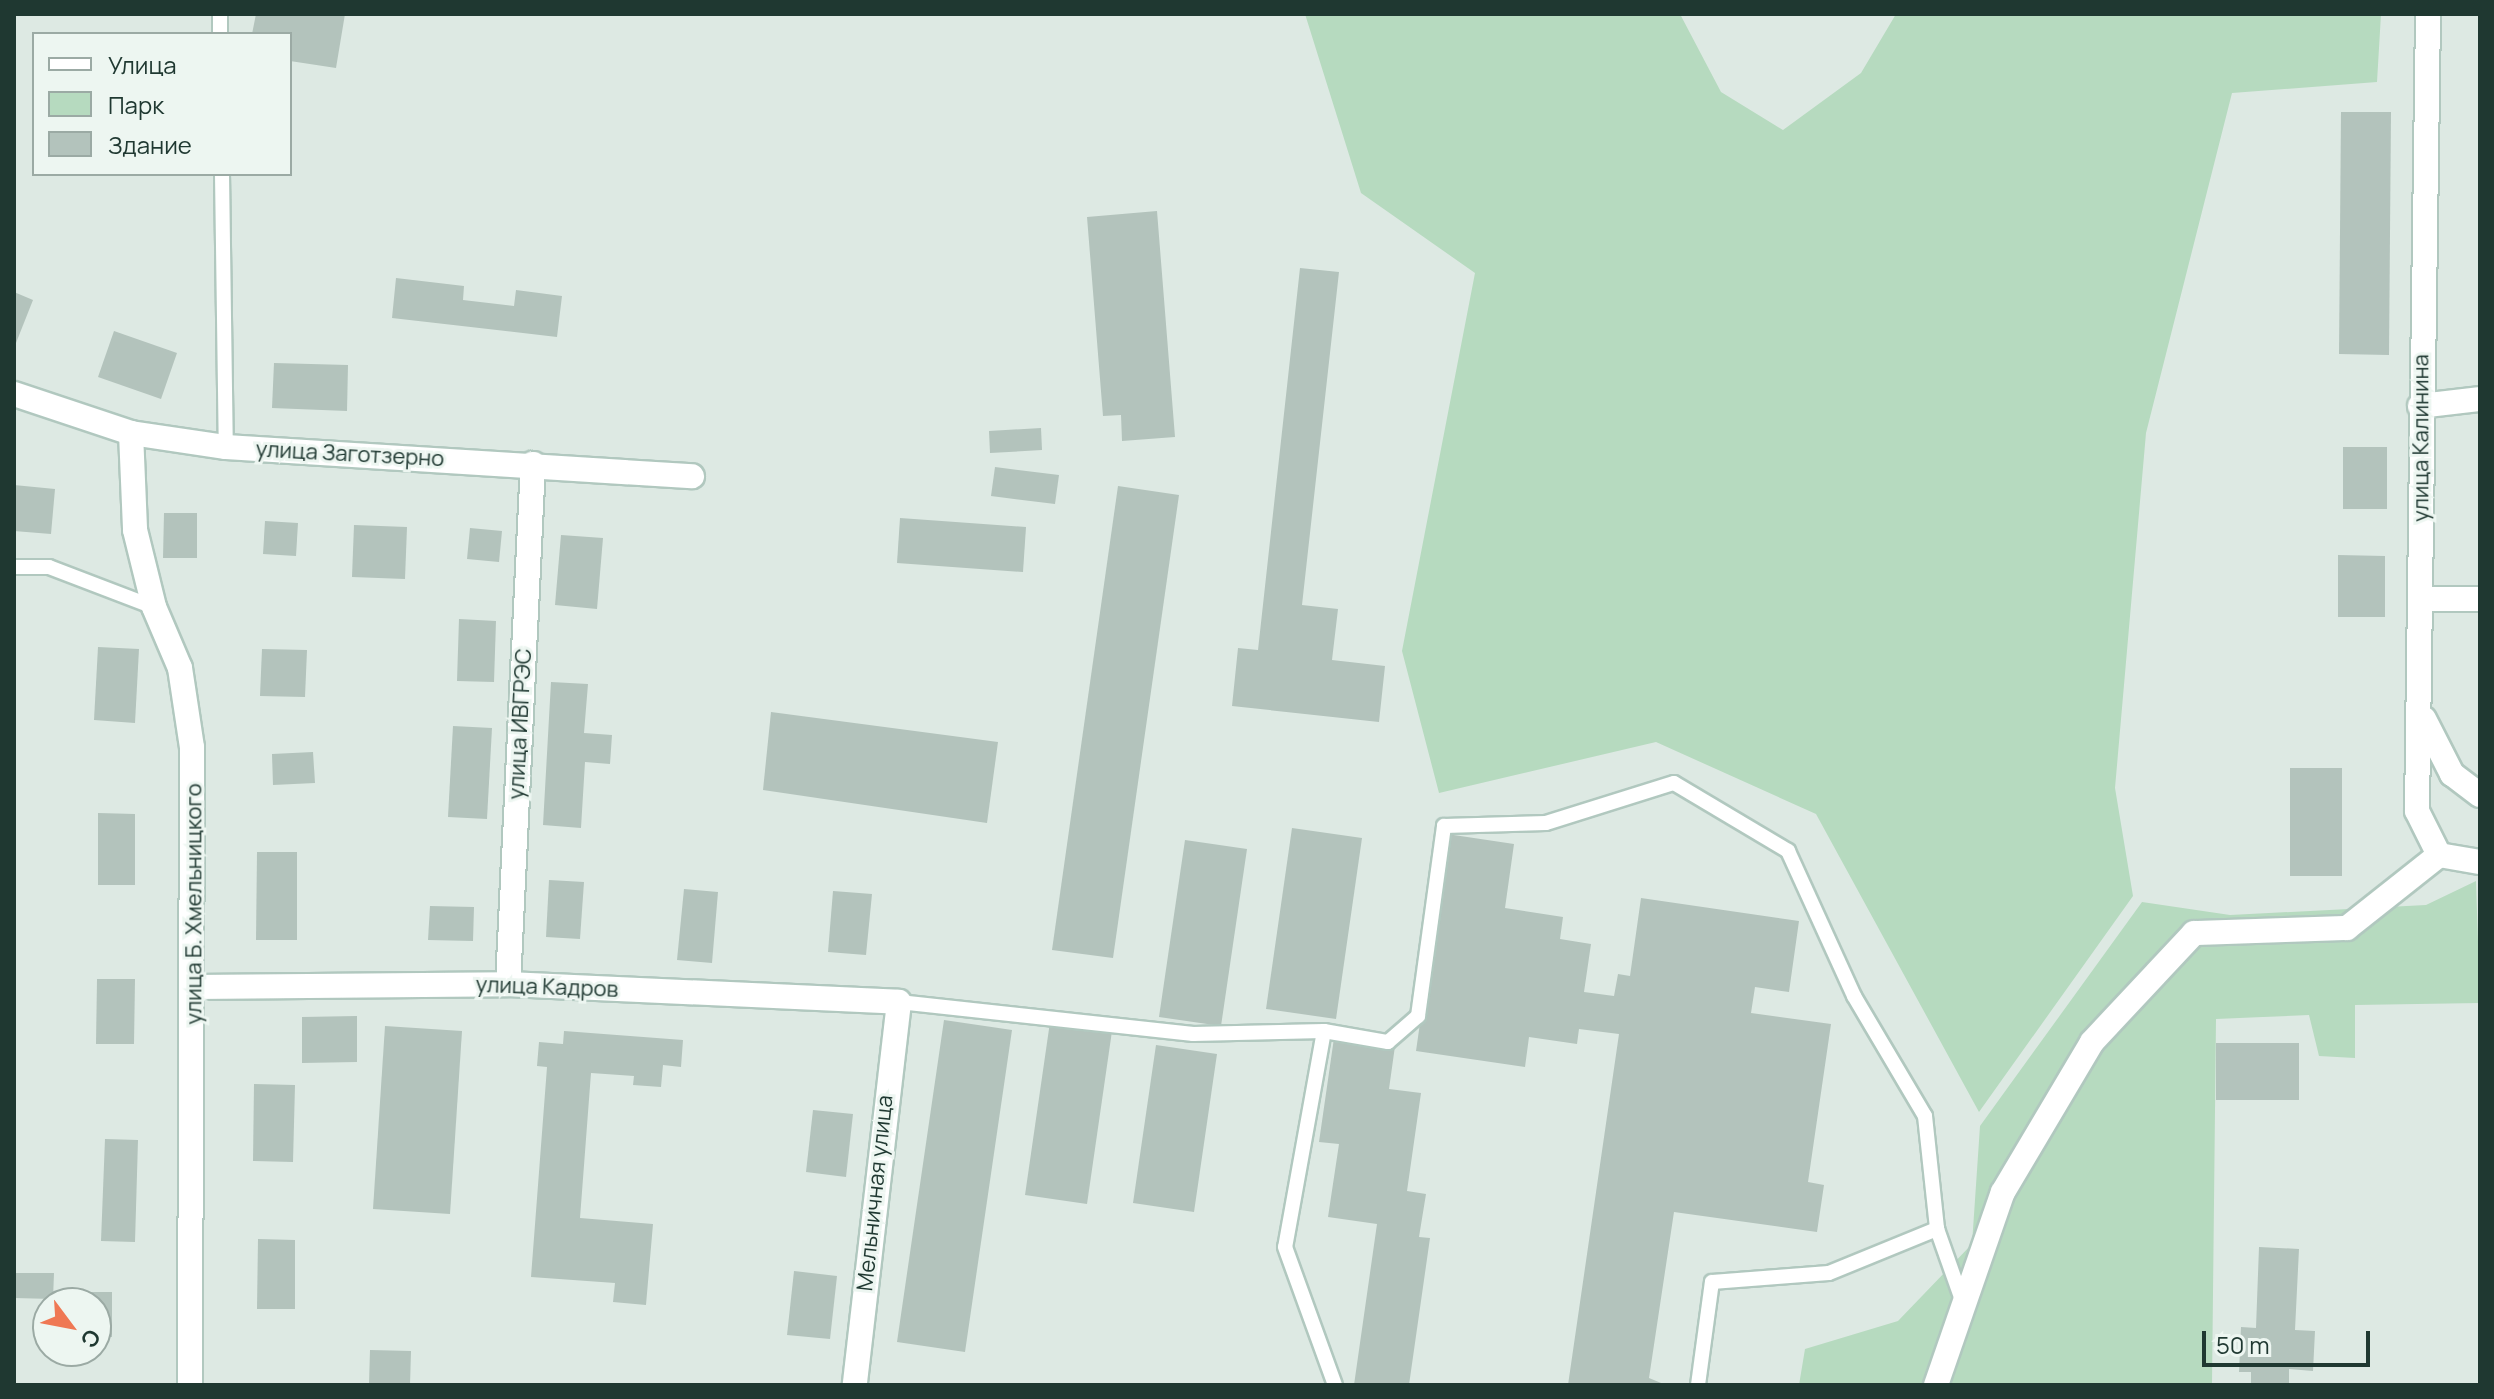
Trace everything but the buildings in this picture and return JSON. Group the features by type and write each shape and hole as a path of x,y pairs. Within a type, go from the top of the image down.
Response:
{"street":[{"name":"улица Калинина","path":"2428,14 2420,406 2417,789 2424,836 2439,855"},
{"name":"улица Заготзерно","path":"14,394 131,433 226,447 692,476"},
{"path":"2420,406 2480,399"},
{"name":"улица Б. Хмельницкого","path":"131,433 135,530 154,607 180,668 192,747 195,987 190,1385"},
{"name":"улица ИВГРЭС","path":"508,984 533,464"},
{"path":"2420,599 2480,599"},
{"path":"2420,709 2452,774 2480,795"},
{"path":"2417,789 2428,775 2452,774"},
{"path":"1936,1385 1966,1311 2003,1192 2092,1042 2194,933 2347,928 2439,855 2480,862"},
{"name":"улица Кадров","path":"195,987 508,984 899,1002"},
{"name":"Мельничная улица","path":"855,1385 899,1002"}],"lane":[{"path":"222,176 226,447"},
{"path":"14,567 49,567 154,607"},
{"path":"899,1002 1193,1034 1324,1031 1388,1042 1418,1016 1444,826 1546,823 1674,783 1788,851 1854,996 1925,1116 1937,1229 1966,1311"},
{"path":"1324,1031 1285,1247 1335,1385"},
{"path":"1698,1385 1712,1282 1829,1273 1937,1229"}],"green space":[{"path":"1305,14 1680,14 1721,92 1783,130 1861,73 1896,14 2381,14 2377,82 2232,93 2146,433 2115,788 2133,896 1979,1112 1816,814 1656,742 1439,793 1402,651 1475,273 1361,193"},
{"path":"2476,881 2480,1003 2355,1005 2355,1058 2319,1056 2309,1015 2216,1019 2212,1385 1799,1385 1805,1349 1898,1321 1972,1244 1980,1126 2142,902 2230,915 2426,905"}]}
